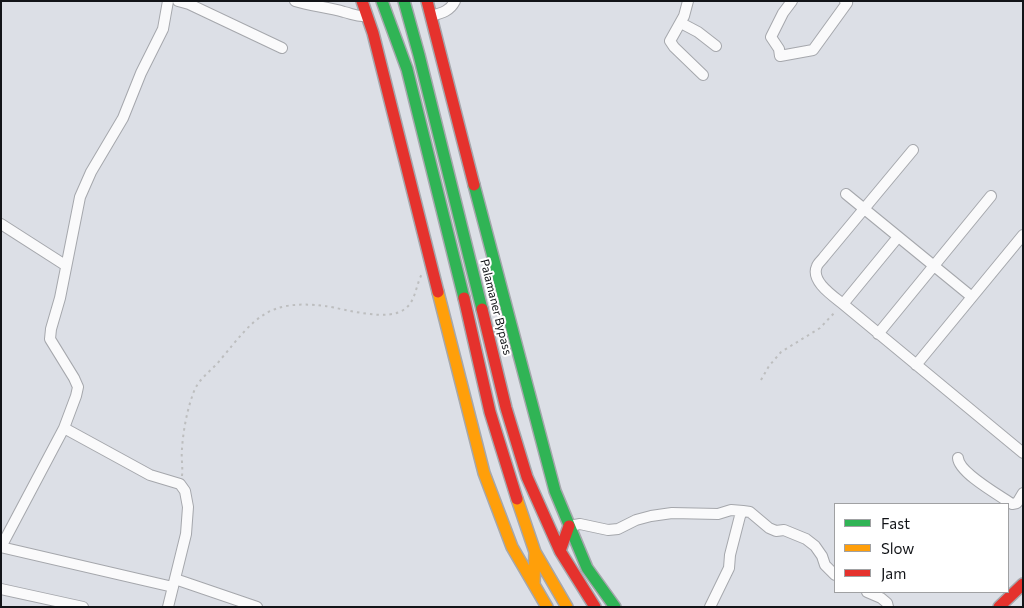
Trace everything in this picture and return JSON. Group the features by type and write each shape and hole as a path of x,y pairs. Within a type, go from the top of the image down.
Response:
{"main road":[{"path":"362,1 373,33 484,473 512,547 547,607"},
{"path":"382,1 407,69 471,325 490,412 512,486 535,552 567,607"},
{"name":"Palamaner Bypass","path":"404,1 506,408 527,477 560,550 595,607"},
{"path":"427,1 555,491 587,568 615,607"},
{"path":"560,550 569,526"},
{"path":"534,584 535,552"},
{"path":"1000,607 1023,584"}],"street":[{"path":"168,1 163,29 141,73 124,118 91,172 80,197 50,339 74,378 78,387 76,396 64,428 1,547 174,583 257,607"},
{"path":"178,1 189,4 282,48"},
{"path":"295,1 360,17 367,16"},
{"path":"431,16 451,8 455,1"},
{"path":"688,1 681,23 670,41 703,75"},
{"path":"792,1 783,13 771,37 779,49 780,56 813,50 847,3 845,1"},
{"path":"681,23 698,32 716,46"},
{"path":"913,150 816,267 816,275 820,282 842,304 1023,453"},
{"path":"846,194 972,297"},
{"path":"878,334 992,196"},
{"path":"1,224 43,249 65,265"},
{"path":"916,365 1023,235"},
{"path":"842,304 898,237"},
{"path":"64,428 150,475 180,484 185,490 188,507 186,534 168,607"},
{"path":"958,458 962,467 976,480 1012,504 1017,503 1023,493"},
{"path":"569,526 580,524 608,530 618,529 636,520 651,516 672,513 718,514 731,510 750,512 769,528 776,531 784,530 806,539 815,546 822,556 825,566 834,574"},
{"path":"710,607 729,568 730,555 740,516 743,512"},
{"path":"1,589 39,602 82,607"},
{"path":"869,593 881,598 887,603 888,607"}],"path":[{"path":"180,484 182,450 193,393 202,377 221,360 255,320 277,307 300,304 376,315 393,313 406,309 412,301 421,276 427,269 432,268"},
{"path":"761,380 769,366 781,352 820,328 842,304"}],"traffic: fast":[{"path":"382,1 407,69 464,298"},
{"path":"404,1 482,309"},
{"path":"474,185 555,491 587,568 615,607"}],"traffic: slow":[{"path":"438,292 484,473 512,547 547,607"},
{"path":"517,499 535,552 567,607"},
{"path":"534,584 535,552"}],"traffic: jam":[{"path":"362,1 373,33 438,292"},
{"path":"427,1 474,185"},
{"path":"464,298 490,412 517,499"},
{"path":"482,309 506,408 527,477 560,551 595,607"},
{"path":"560,551 569,526"},
{"path":"999,607 1023,584"}]}
